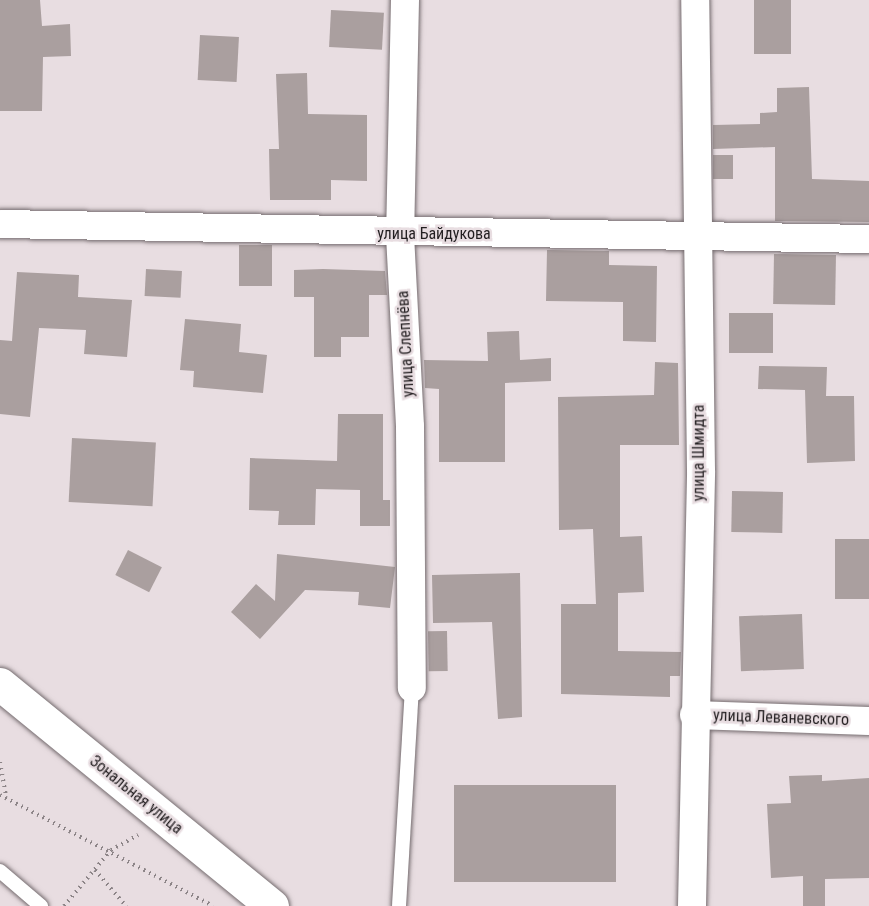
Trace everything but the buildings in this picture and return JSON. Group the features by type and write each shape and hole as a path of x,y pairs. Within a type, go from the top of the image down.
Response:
{"street":[{"name":"улица Слепнёва","path":"405,0 400,235 410,427 412,688"},
{"name":"улица Шмидта","path":"692,906 700,471 695,0"},
{"name":"улица Байдукова","path":"0,224 400,235 696,234 869,239"},
{"name":"Зональная улица","path":"0,684 272,906"},
{"name":"улица Леваневского","path":"694,716 869,720"}],"lane":[{"path":"399,906 412,688"},
{"path":"0,871 41,906"}],"path":[{"path":"0,762 6,797"},
{"path":"0,796 111,850 213,906"},
{"path":"64,906 111,850 141,833"},
{"path":"95,870 126,906"}]}
